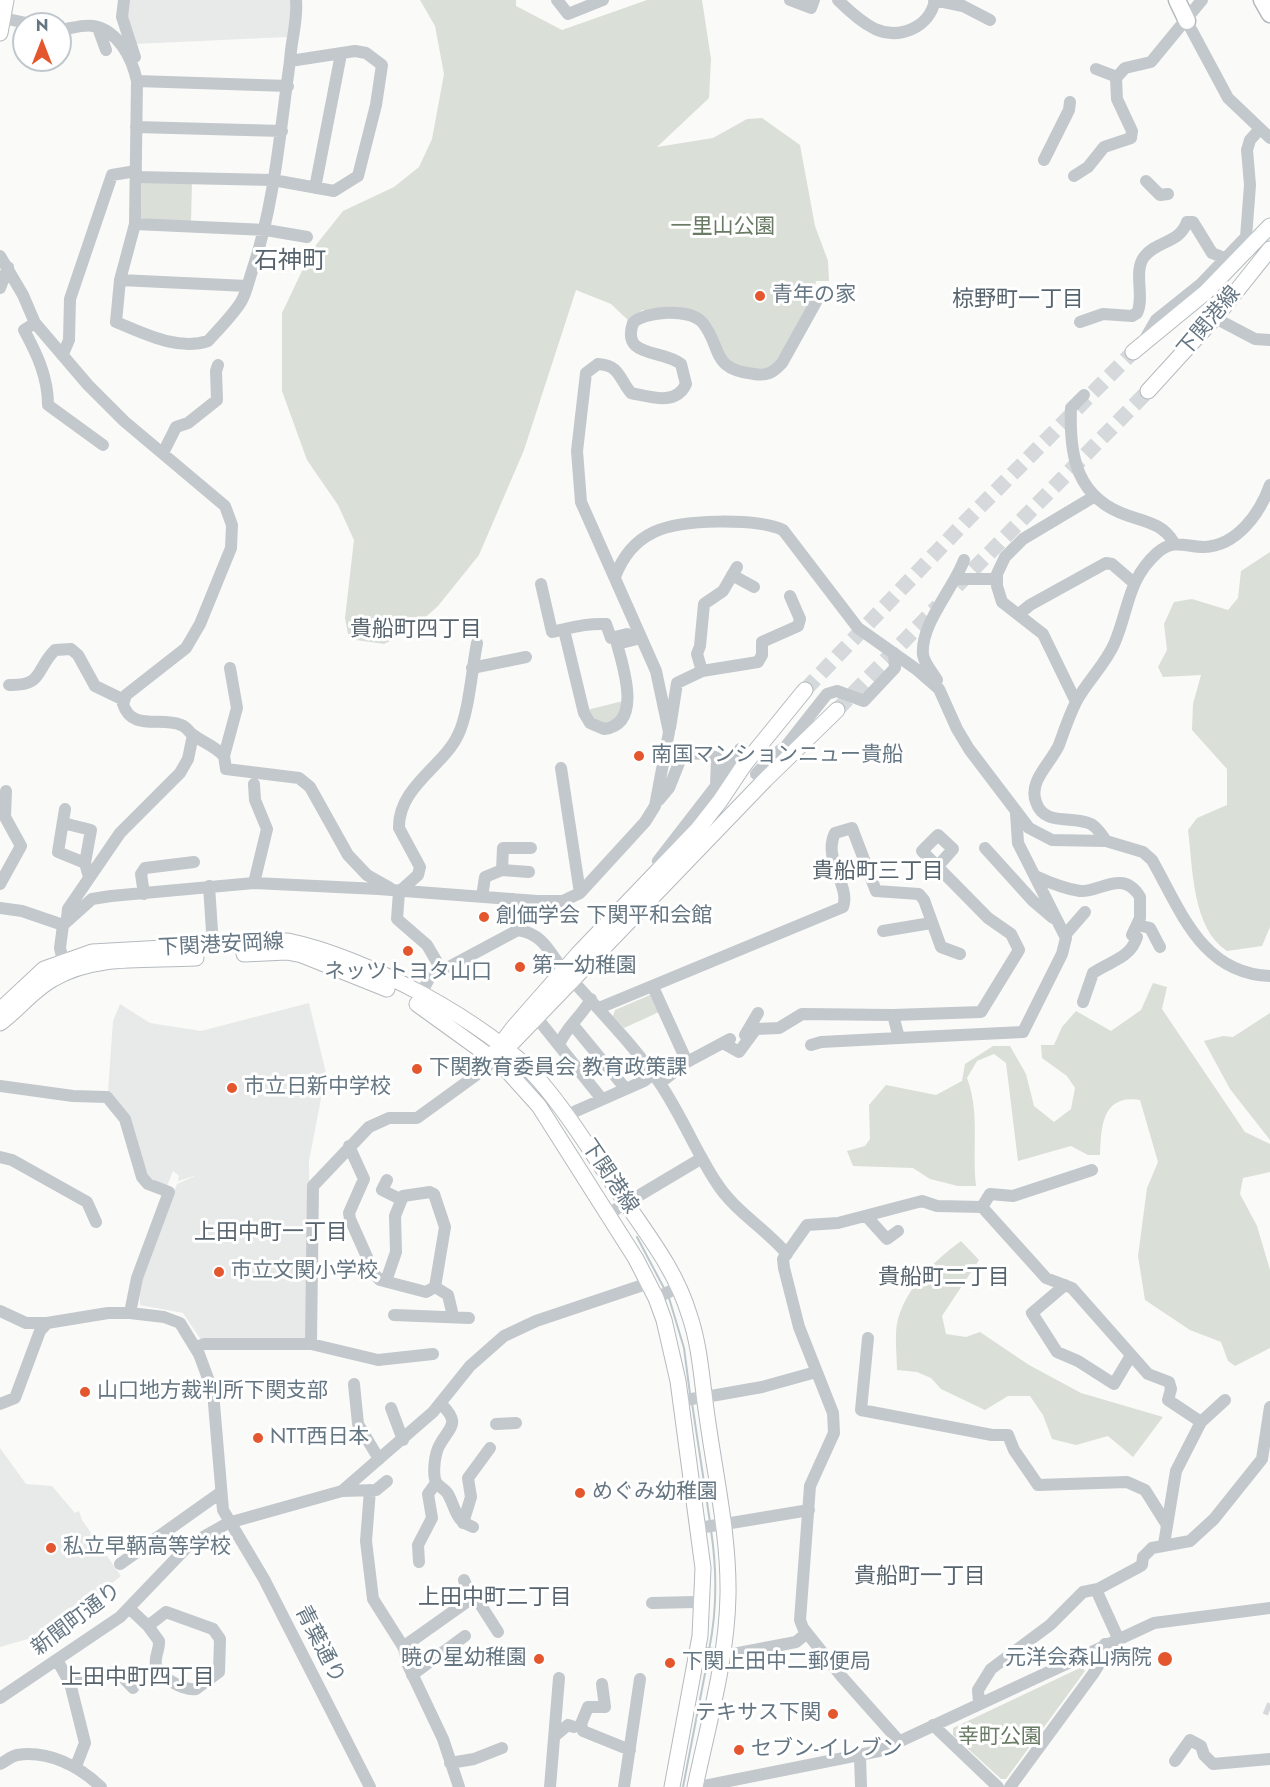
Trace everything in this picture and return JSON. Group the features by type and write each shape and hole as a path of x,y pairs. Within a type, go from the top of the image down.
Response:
{"highway":[{"path":"1176,0 1187,21"},
{"path":"1262,0 1270,14"}],"main road":[{"path":"1,25 6,0"},
{"name":"下関港線","path":"1133,352 1231,269 1270,226"},
{"path":"1163,375 1182,341 1270,239"},
{"name":"下関港線","path":"1148,391 1217,316 1270,249"},
{"path":"668,871 712,812 742,757 805,690"},
{"path":"499,1050 668,871 761,777 837,710"},
{"name":"下関港安岡線","path":"0,1023 64,966 92,952 273,942 301,944 369,969 499,1050"},
{"name":"下関港安岡線","path":"0,1010 44,969 104,961 287,952 302,955 418,999"},
{"path":"499,1050 537,1018 570,976"},
{"name":"下関港線","path":"499,1050 538,1079 567,1114 660,1251 667,1293 670,1342 682,1400 715,1525 728,1594 713,1654 672,1787"},
{"name":"下関港線","path":"499,1050 539,1106 649,1283 667,1293 695,1336 704,1397 715,1525 703,1602 713,1654 697,1787"}],"street":[{"path":"124,0 122,17 135,57 134,67 137,81 135,224 120,280 116,322 159,339 175,342 208,341 240,304 247,286 266,230 288,86 291,38 298,19 296,0"},
{"path":"557,0 568,15 603,0"},
{"path":"790,0 811,8 814,0"},
{"path":"838,0 869,26 881,31 909,30 921,24 930,15 934,0 963,6 990,20"},
{"path":"1074,176 1088,167 1104,147 1129,139 1132,135 1116,94 1117,77 1125,68 1151,62 1202,0"},
{"path":"1187,21 1228,98 1270,138"},
{"path":"72,29 94,26 117,38 134,67"},
{"path":"98,28 106,50"},
{"path":"63,354 69,340 70,299 112,175 273,180 334,191 358,176 382,66 366,53 355,51 290,61"},
{"path":"315,188 341,54"},
{"path":"1096,69 1117,77"},
{"path":"137,81 288,86"},
{"path":"1044,160 1069,110 1070,102"},
{"path":"136,127 282,131"},
{"path":"1145,341 1156,320 1227,259 1246,237 1250,185 1247,150 1250,140 1260,130"},
{"path":"1146,181 1161,195 1168,194"},
{"path":"1080,322 1103,314 1132,316 1137,313 1141,262 1153,248 1178,237 1186,222 1193,222 1197,226 1212,253 1227,259"},
{"path":"135,224 266,230 307,237"},
{"path":"0,256 8,267 35,323 88,385 124,421 225,506 232,525 232,542 200,624 186,648 133,687 124,700 124,708 132,718 179,724 224,756"},
{"path":"0,288 8,267"},
{"path":"120,280 247,286"},
{"path":"669,732 656,671 581,502 577,452 586,373 598,364 608,364 622,376 631,393 670,399 679,395 686,384 681,364 667,355 645,352 632,341 630,333 633,323 648,314 694,317 701,322 716,352 727,366 735,370 765,375 774,372 782,363 816,302"},
{"path":"1217,316 1255,339 1270,340"},
{"path":"35,323 24,330 43,370 48,405 103,445"},
{"path":"163,453 176,427 188,423 218,400 216,371 218,364"},
{"path":"1084,395 1071,408 1072,444 1079,477 1095,496 1122,514 1159,526 1168,532 1174,543"},
{"path":"1106,841 1091,824 1060,820 1045,815 1035,799 1035,783 1057,749 1076,702 1115,642 1134,583 1154,555 1165,546 1174,543 1208,547 1232,539 1243,530 1260,506 1270,485"},
{"path":"1076,702 1043,634 1019,614 1006,608 1002,602 996,579 1005,557 1023,539 1095,496"},
{"path":"615,577 625,555 658,530 683,525 766,523 788,534 858,628 927,677 939,690"},
{"path":"963,560 956,579 940,603 924,644 925,662 935,677 957,729 1016,813 1037,834 1052,840 1106,841 1148,856 1188,924 1216,958 1235,970 1270,976"},
{"path":"1019,614 1030,605 1107,563 1112,564 1134,583"},
{"path":"702,671 696,654 700,646 704,604 710,597 723,591 734,571 754,587"},
{"path":"956,579 996,579"},
{"path":"541,584 552,632 582,624 606,624 611,638 640,634"},
{"path":"655,806 673,716 675,687 680,681 702,671 758,662 762,655 762,642 800,623 790,596"},
{"path":"564,630 584,713 590,723 604,729 616,725 621,718 628,697 617,644 640,634"},
{"path":"441,969 428,945 398,919 399,892 418,875 420,867 399,828 401,815 412,793 458,736 477,643"},
{"path":"9,685 29,684 38,676 55,650 71,649 78,655 95,686 124,700"},
{"path":"668,871 658,861 662,854 742,757 761,777 774,755 786,746 827,694 841,691 864,701 895,668 894,652"},
{"path":"472,668 526,657"},
{"path":"230,668 237,708 224,756 226,769 299,778 310,788 354,862 367,875 399,892"},
{"path":"64,966 65,922 68,909 120,833 180,773 190,752 192,735"},
{"path":"65,922 92,899 254,883 557,902 580,893 645,822 669,788 681,756 686,752 717,758 716,786"},
{"path":"561,768 580,893"},
{"path":"254,784 255,800 267,829 254,883"},
{"path":"0,884 21,846 5,817 6,790"},
{"path":"65,808 58,852 85,863"},
{"path":"1016,813 1018,843 1065,935"},
{"path":"63,823 91,831 85,863 89,877"},
{"path":"559,1045 562,1037 573,1024 595,1003 653,987 843,907 845,899 834,868 832,840 835,833 852,828 876,891 919,894 924,900 943,950 960,954"},
{"path":"502,870 503,848 531,848"},
{"path":"985,848 1033,901 1056,920"},
{"path":"144,894 141,874 145,868 194,862"},
{"path":"723,1043 739,1052 756,1029 779,1028 802,1014 894,1015 981,1012 1018,950 1011,934 988,918 938,866"},
{"path":"482,897 484,876 502,870 529,872"},
{"path":"1035,876 1080,891 1115,883 1122,884 1140,897 1141,912 1132,934 1137,937 1135,942 1126,956 1091,976 1085,1006"},
{"path":"209,886 213,946"},
{"path":"513,899 519,930"},
{"path":"0,908 65,922"},
{"path":"811,1045 831,1041 1023,1032 1062,954 1065,935 1085,912"},
{"path":"883,931 931,923"},
{"path":"1137,925 1150,928 1160,947"},
{"path":"519,930 546,943 570,976 595,1003 656,1079 730,1201 770,1234 787,1254"},
{"path":"418,999 430,977 441,969 519,930"},
{"path":"653,987 687,1062"},
{"path":"567,1114 625,1088 656,1079 729,1039 739,1043 758,1013"},
{"path":"894,1015 899,1038"},
{"path":"537,1018 601,1098"},
{"path":"573,1024 625,1088"},
{"path":"311,1344 313,1186 349,1146 378,1121 417,1118 486,1068 499,1050"},
{"path":"0,1086 73,1096 107,1097 125,1119 142,1177 148,1184 169,1192 137,1278 130,1313"},
{"path":"349,1146 364,1179 349,1213 350,1219 372,1270 380,1280 426,1293 435,1287 445,1227 438,1201 430,1192 410,1194 400,1199 395,1216 396,1252 386,1281"},
{"path":"0,1157 12,1160 87,1202 96,1222"},
{"path":"608,1214 702,1158"},
{"path":"982,1207 990,1194 1013,1196 1092,1170"},
{"path":"387,1180 382,1190 400,1199"},
{"path":"899,1741 842,1677 807,1633 800,1620 812,1479 834,1433 833,1413 799,1327 783,1259 807,1225 830,1225 922,1201 938,1206 982,1207 1046,1278 1072,1288 1130,1356 1154,1379 1169,1382 1171,1389 1168,1401 1201,1422"},
{"path":"867,1217 887,1239 898,1231"},
{"path":"342,1491 403,1440 441,1404 484,1351 504,1336 536,1321 649,1283"},
{"path":"1065,1285 1032,1313 1054,1349 1114,1384 1130,1356"},
{"path":"435,1287 448,1295 453,1316"},
{"name":"青葉通り","path":"0,1311 18,1321 47,1323 108,1313 130,1313 174,1319 180,1323 196,1347 213,1392 220,1493 228,1523 264,1579 370,1787"},
{"path":"394,1315 469,1318"},
{"path":"0,1404 15,1398 40,1331 47,1323"},
{"path":"868,1338 861,1410 992,1435 1008,1435 1014,1450 1038,1485 1127,1482 1145,1491 1167,1525"},
{"path":"196,1347 204,1344 311,1344 378,1360 433,1354"},
{"path":"682,1400 762,1388 816,1372"},
{"path":"354,1384 358,1424 380,1459"},
{"path":"1164,1544 1176,1471 1201,1422 1225,1400"},
{"path":"419,1562 418,1545 432,1518 428,1494 436,1483 438,1449 452,1425 452,1416 441,1404"},
{"path":"391,1407 403,1440"},
{"path":"979,1703 978,1690 991,1669 1050,1625 1083,1592 1098,1589 1137,1568 1142,1565 1144,1555 1164,1544 1190,1541 1204,1530 1262,1459 1270,1407"},
{"path":"496,1424 516,1423"},
{"path":"436,1483 448,1493 455,1514 468,1525 471,1497 468,1478 490,1448"},
{"path":"342,1491 376,1490 387,1481"},
{"path":"370,1490 366,1540 372,1594 403,1647 412,1675 436,1722 459,1787"},
{"name":"新聞町通り","path":"0,1698 129,1608 189,1545 228,1523 342,1491"},
{"path":"120,1564 220,1493"},
{"path":"715,1525 809,1510"},
{"path":"464,1580 471,1598"},
{"path":"1098,1589 1098,1594 1118,1638"},
{"path":"403,1647 475,1596 498,1632"},
{"path":"652,1603 695,1602"},
{"path":"129,1608 148,1626 159,1641 156,1664 159,1670 182,1688 196,1689 219,1672 220,1639 213,1629 166,1612 148,1626"},
{"path":"697,1787 879,1751 1139,1628 1169,1620 1270,1608"},
{"path":"713,1654 796,1642 807,1633"},
{"path":"412,1675 465,1636"},
{"path":"1010,1787 1093,1674 1103,1658 1105,1644"},
{"path":"57,1660 70,1683 85,1743 76,1766"},
{"path":"70,1683 117,1671 133,1688"},
{"path":"550,1787 559,1678"},
{"path":"624,1787 640,1679"},
{"path":"602,1684 605,1707 588,1707 581,1724 583,1731 630,1750"},
{"path":"556,1735 568,1725 574,1727"},
{"path":"933,1725 998,1787"},
{"path":"1175,1761 1190,1740 1201,1746 1204,1755 1213,1764 1270,1759"},
{"path":"450,1763 474,1759 502,1748"},
{"path":"0,1764 15,1755 52,1759 76,1766 101,1787"},
{"path":"860,1756 861,1787"}],"shaded area":[{"path":"127,0 292,0 294,18 287,37 134,44 125,9"},
{"path":"309,1003 326,1073 309,1161 310,1335 303,1340 201,1340 183,1313 140,1305 139,1284 177,1184 197,1175 178,1181 179,1176 173,1171 167,1186 149,1180 108,1092 113,1021 120,1004 150,1023 201,1031"},
{"name":"私立早鞆高等学校","path":"0,1448 26,1484 52,1486 75,1513 79,1511 82,1520 121,1576 52,1632 0,1647"}],"green space":[{"name":"一里山公園","path":"420,0 516,0 516,6 562,30 647,0 702,0 711,59 709,98 657,147 713,138 747,119 762,118 800,145 815,226 828,261 829,281 816,281 811,305 772,368 747,369 727,359 711,327 679,311 642,310 629,321 611,304 576,290 524,450 479,555 438,606 410,631 384,644 349,639 345,618 354,540 338,505 307,460 282,391 282,313 312,250 343,211 394,187 419,167 432,139 444,74 435,26"},
{"path":"145,180 192,181 191,222 144,220 141,217 142,184"},
{"path":"1270,552 1270,927 1262,946 1227,951 1215,941 1201,913 1193,879 1188,830 1197,818 1227,805 1227,769 1192,730 1193,704 1201,675 1163,677 1158,667 1167,650 1164,624 1174,602 1192,599 1228,610 1238,598 1241,571"},
{"path":"623,701 618,717 606,725 595,722 587,710"},
{"path":"1153,983 1167,987 1162,1009 1245,1132 1270,1144 1270,1172 1243,1178 1240,1194 1257,1226 1270,1270 1270,1348 1235,1366 1228,1361 1221,1342 1190,1330 1145,1300 1138,1256 1147,1188 1158,1162 1140,1100 1127,1099 1111,1107 1103,1124 1100,1155 1088,1155 1071,1146 1018,1161 1006,1063 994,1054 977,1061 967,1078 975,1117 976,1186 958,1186 930,1179 913,1168 853,1166 847,1151 865,1146 870,1139 869,1105 886,1085 936,1095 962,1081 965,1064 993,1046 1010,1046 1026,1074 1034,1106 1054,1122 1071,1109 1075,1088 1067,1076 1042,1058 1041,1045 1054,1045 1062,1027 1076,1011 1111,1031 1141,1010"},
{"path":"650,995 659,1012 624,1028 613,1016 615,1010"},
{"path":"1270,1013 1270,1140 1230,1089 1204,1041 1223,1036 1233,1037"},
{"path":"961,1241 979,1260 942,1316 946,1334 966,1337 980,1332 1029,1365 1081,1393 1163,1417 1133,1457 1108,1436 1076,1445 1052,1439 1043,1415 1030,1396 1008,1396 985,1410 941,1389 931,1378 917,1372 897,1370 896,1331 902,1307 923,1275"},
{"name":"幸町公園","path":"1082,1667 1085,1671 1006,1779 1001,1779 953,1735 953,1728"}],"waterway":[{"path":"637,1237 665,1290"},
{"path":"669,1298 684,1348 690,1394"},
{"path":"692,1403 710,1522"},
{"path":"709,1650 714,1620 715,1590 711,1530"},
{"path":"683,1787 708,1658"}],"tunnel":[{"path":"805,690 965,522 1133,352"},
{"path":"957,586 1148,391"},
{"path":"837,710 938,606"},
{"path":"1265,1708 1270,1710"}],"place":[{"name":"青年の家","path":"760,296"},
{"name":"南国マンションニュー貴船","path":"639,756"},
{"name":"創価学会 下関平和会館","path":"484,917"},
{"name":"ネッツトヨタ山口","path":"408,951"},
{"name":"第一幼稚園","path":"520,967"},
{"name":"下関教育委員会 教育政策課","path":"417,1069"},
{"name":"市立日新中学校","path":"232,1088"},
{"name":"市立文関小学校","path":"219,1272"},
{"name":"山口地方裁判所下関支部","path":"85,1392"},
{"name":"NTT西日本","path":"258,1438"},
{"name":"めぐみ幼稚園","path":"580,1493"},
{"name":"私立早鞆高等学校","path":"51,1548"},
{"name":"暁の星幼稚園","path":"539,1659"},
{"name":"元洋会森山病院","path":"1165,1659"},
{"name":"下関上田中二郵便局","path":"670,1663"},
{"name":"テキサス下関","path":"833,1714"},
{"name":"セブン-イレブン","path":"739,1750"}],"district":[{"name":"石神町","path":"290,262"},
{"name":"椋野町一丁目","path":"1018,301"},
{"name":"貴船町四丁目","path":"416,631"},
{"name":"貴船町三丁目","path":"878,873"},
{"name":"上田中町一丁目","path":"271,1234"},
{"name":"貴船町二丁目","path":"944,1279"},
{"name":"貴船町一丁目","path":"920,1578"},
{"name":"上田中町二丁目","path":"495,1599"},
{"name":"上田中町四丁目","path":"138,1679"}]}
